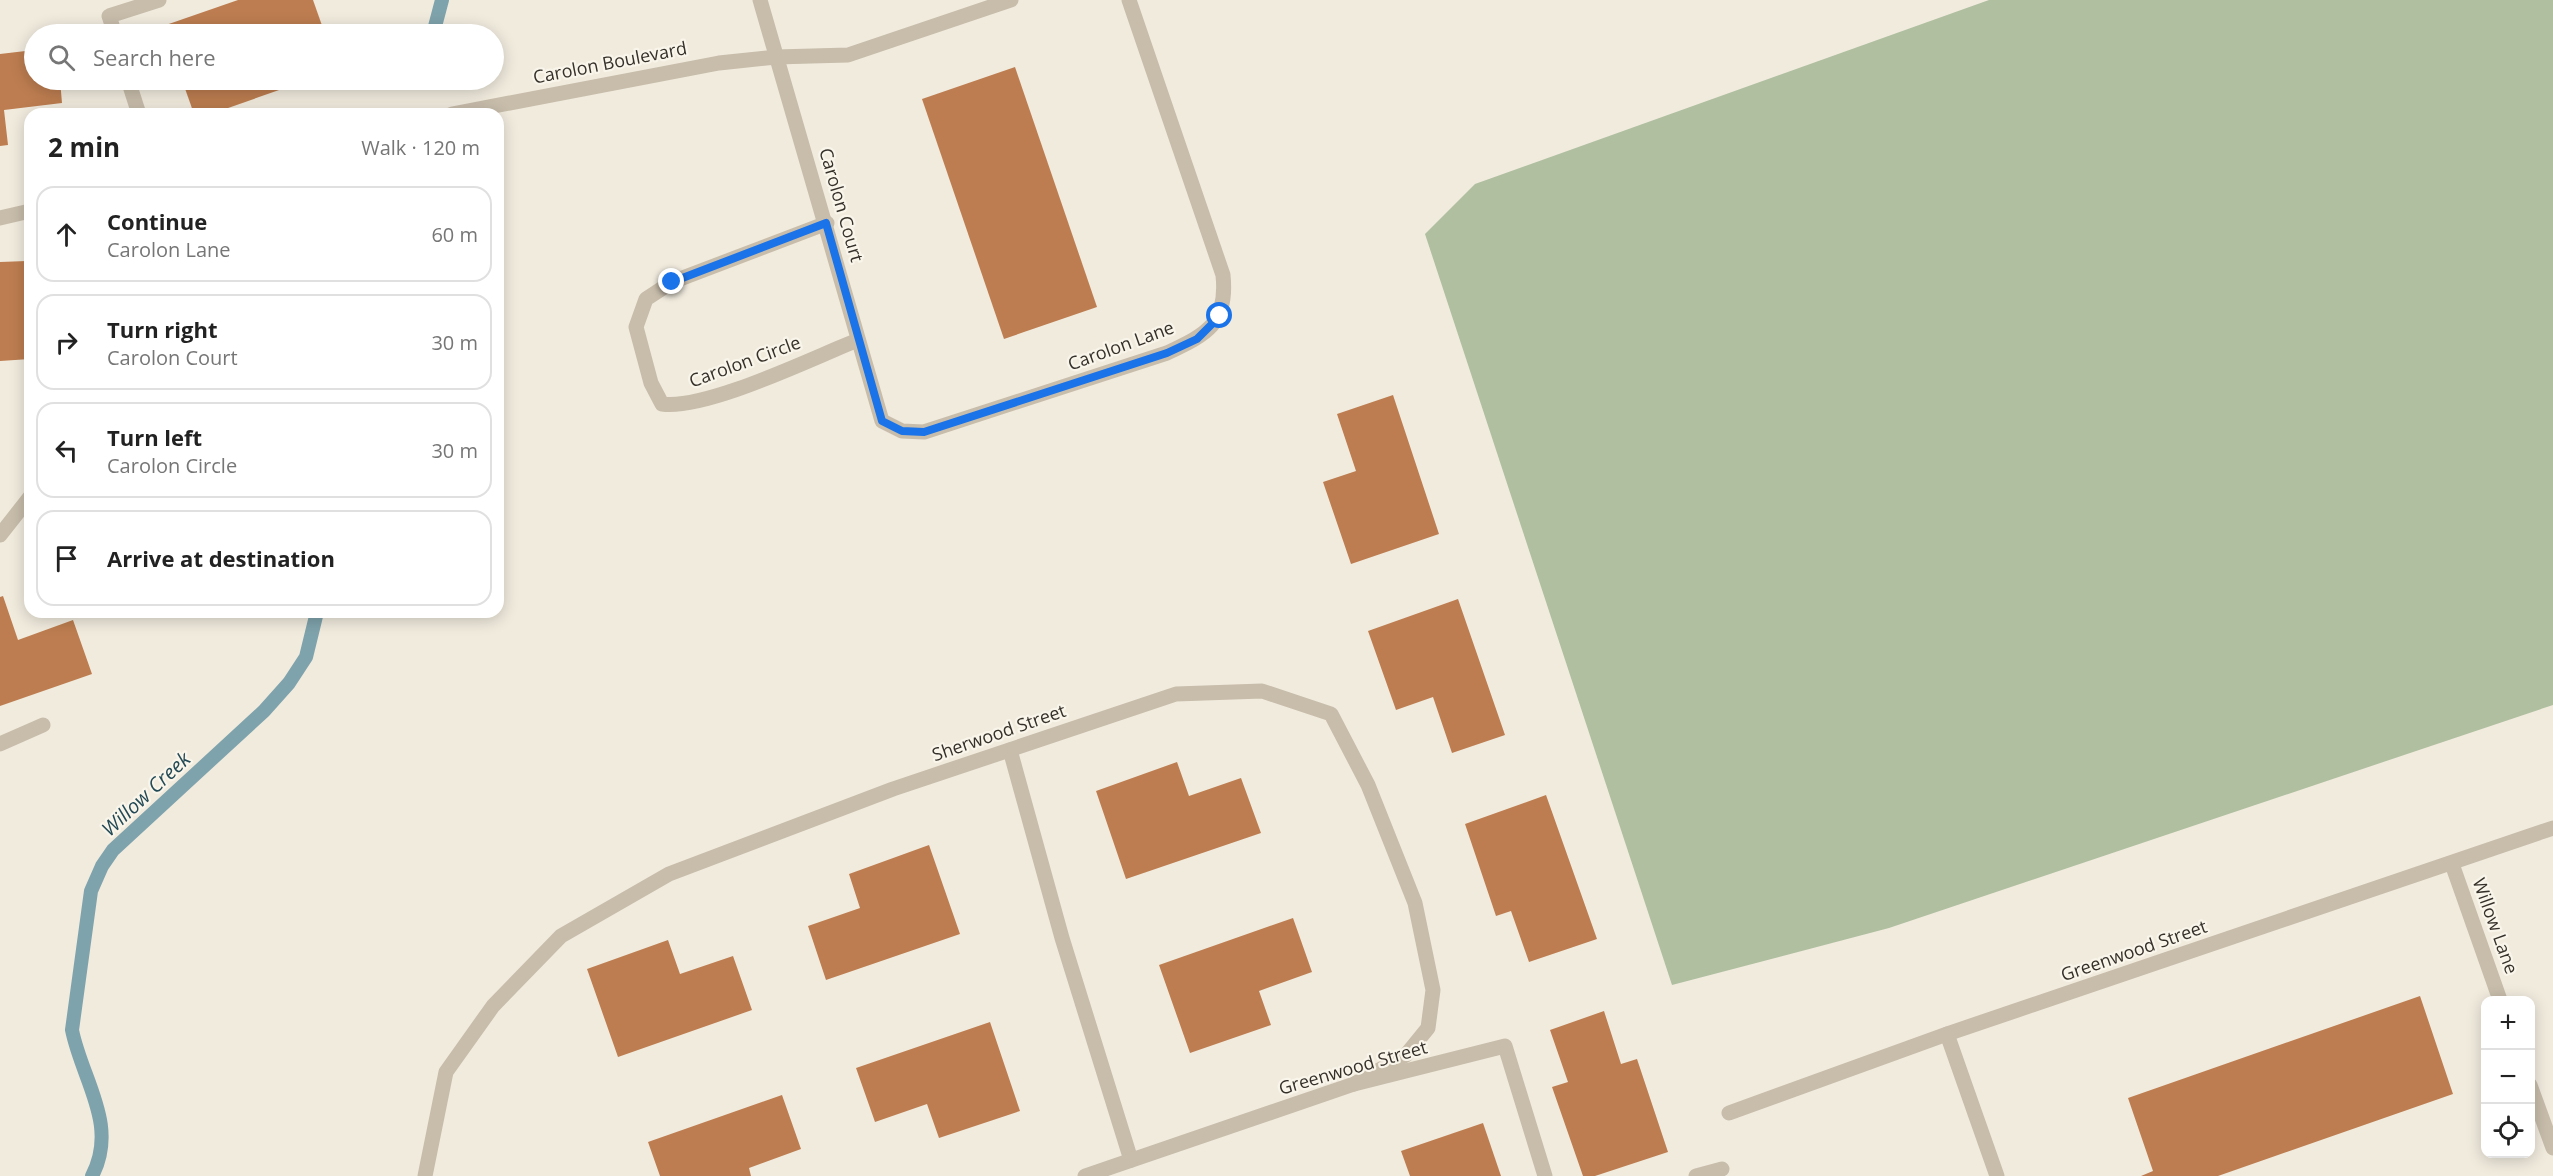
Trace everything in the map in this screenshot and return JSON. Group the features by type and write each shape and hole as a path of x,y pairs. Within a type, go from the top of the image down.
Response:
{"street":[{"path":"112,24 109,16 159,0"},
{"name":"Carolon Court","path":"760,0 882,421"},
{"name":"Carolon Boulevard","path":"483,108 719,63 776,57 848,55 1011,0"},
{"name":"Carolon Lane","path":"882,421 902,431 924,432 1167,353 1197,339 1220,316 1226,298 1224,275 1129,0"},
{"path":"131,90 137,108"},
{"path":"0,218 24,212"},
{"name":"Carolon Circle","path":"826,223 672,282 646,298 636,327 651,383 662,404 677,406 705,400 858,340"},
{"path":"0,535 24,505"},
{"name":"Sherwood Street","path":"425,1176 446,1072 493,1005 561,936 669,874 893,789 1176,694 1262,691 1331,714 1368,785 1415,903 1433,990 1428,1028 1406,1055 1354,1084"},
{"path":"0,744 43,725"},
{"path":"1010,750 1062,938 1131,1160"},
{"name":"Greenwood Street","path":"1729,1113 1947,1034 2553,828"},
{"name":"Willow Lane","path":"2452,864 2499,996"},
{"path":"1947,1034 1997,1176"},
{"name":"Greenwood Street","path":"1085,1176 1354,1084 1505,1046 1545,1176"},
{"path":"2535,1099 2553,1148"},
{"path":"1696,1176 1722,1169"}],"green space":[{"path":"1989,0 2553,0 2553,705 1889,928 1672,985 1425,234 1475,184"}],"building":[{"path":"238,0 313,0 321,24 169,24"},
{"path":"24,51 24,90 61,90 62,103 4,110 8,145 0,146 0,54"},
{"path":"1015,67 1097,307 1004,339 922,99"},
{"path":"186,90 279,90 228,108 192,108"},
{"path":"24,261 24,359 0,361 0,262"},
{"path":"1393,395 1439,534 1351,564 1323,482 1356,471 1337,414"},
{"path":"3,596 18,640 73,620 92,674 0,706 0,597"},
{"path":"1458,599 1505,735 1452,753 1433,697 1396,710 1368,631"},
{"path":"1177,762 1189,796 1241,778 1261,833 1126,879 1096,791"},
{"path":"1546,795 1597,939 1529,962 1511,911 1496,916 1465,824"},
{"path":"929,845 960,934 826,980 808,926 860,908 849,874"},
{"path":"1293,918 1312,972 1259,991 1271,1025 1190,1053 1159,965"},
{"path":"668,940 680,974 733,956 752,1010 618,1057 587,969"},
{"path":"2420,996 2453,1094 2218,1176 2141,1176 2153,1171 2128,1098"},
{"path":"1604,1011 1621,1064 1637,1059 1668,1152 1595,1176 1583,1176 1552,1087 1568,1082 1550,1030"},
{"path":"990,1022 1020,1111 939,1138 927,1104 875,1122 856,1068"},
{"path":"782,1095 801,1149 749,1168 751,1176 660,1176 648,1142"},
{"path":"1483,1123 1501,1176 1410,1176 1401,1151"}],"waterway":[{"name":"Willow Creek","path":"436,24 442,0"},
{"name":"Willow Creek","path":"92,1176 99,1157 102,1139 100,1121 72,1030 91,891 102,866 113,850 264,711 289,683 306,657 316,618"}],"route":[{"path":"672,282 826,223 882,421 902,431 924,432 1167,353 1197,339 1220,316"}]}
